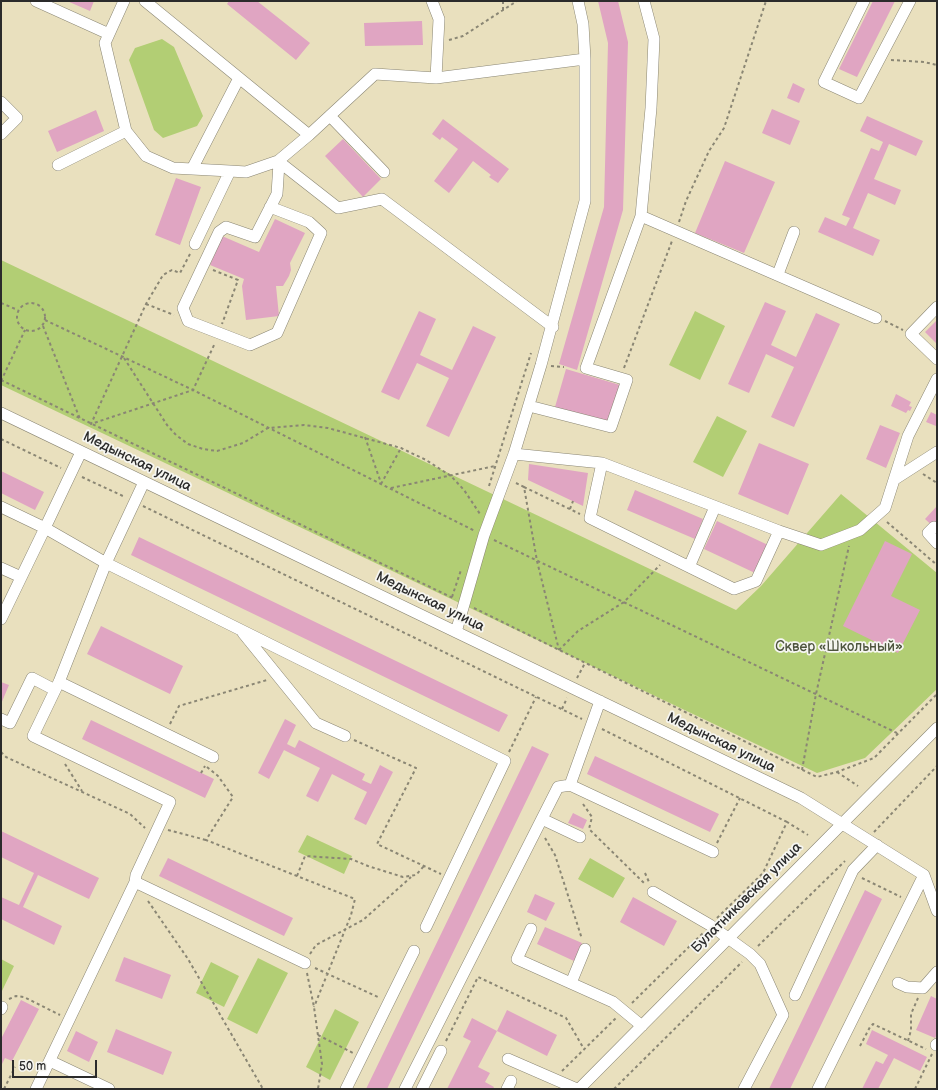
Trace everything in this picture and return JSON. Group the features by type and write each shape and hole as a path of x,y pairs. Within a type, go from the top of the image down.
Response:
{"street":[{"path":"36,1 109,34"},
{"path":"124,1 105,44 126,131 146,156 173,168 246,172 278,162 376,74 436,78 585,60"},
{"path":"145,1 309,135"},
{"path":"432,1 439,19 436,78"},
{"path":"456,632 480,533 506,478 553,327 585,201 585,60 583,24 578,1"},
{"path":"529,406 611,427 627,380 586,368 641,216 651,108 654,39 644,1"},
{"path":"864,1 824,82 859,98 910,1"},
{"path":"192,169 239,78"},
{"path":"1,102 17,118 1,134"},
{"path":"330,116 384,172"},
{"path":"58,165 126,131"},
{"path":"278,162 338,208 382,199 553,327"},
{"path":"270,207 309,222 321,233 277,333 250,345 188,321 183,308 219,232 226,227 255,237 276,194 278,162"},
{"path":"195,244 230,171"},
{"path":"641,216 778,274 876,318"},
{"path":"778,274 794,232"},
{"path":"937,307 911,334 937,359"},
{"path":"514,454 602,464 779,531 821,544 860,530 885,508 908,436 937,379"},
{"name":"Медынская улица","path":"1,413 801,798 924,875"},
{"path":"1,618 81,452"},
{"path":"895,479 937,452"},
{"path":"602,464 590,518 734,589 756,581 779,531"},
{"path":"36,1089 135,882 136,874 170,802 33,736 57,686 106,563 144,482"},
{"path":"1,507 45,528 106,563 505,761 426,927"},
{"path":"689,567 715,507"},
{"path":"934,527 928,533 937,543"},
{"path":"1,568 21,577"},
{"path":"240,629 316,723 345,736"},
{"path":"1,719 10,723 32,678 57,686 164,733 213,757"},
{"path":"570,785 600,702"},
{"name":"Булатниковская улица","path":"578,1089 937,728"},
{"path":"405,1089 558,788 570,785 713,852"},
{"path":"540,823 580,837"},
{"path":"795,995 851,873 877,845"},
{"path":"818,1089 924,875"},
{"path":"924,875 937,911"},
{"path":"135,882 305,963"},
{"path":"653,892 710,926 750,954 760,964 783,1015 744,1089"},
{"path":"530,929 517,959 612,1002 642,1026"},
{"path":"571,983 585,950"},
{"path":"346,1089 414,951"},
{"path":"898,983 907,987 923,988 937,972"},
{"path":"422,1089 441,1051"},
{"path":"508,1059 578,1089"},
{"path":"50,1061 109,1089"}],"path":[{"path":"503,1 503,10"},
{"path":"438,42 464,36 517,1"},
{"path":"620,378 686,201 709,151 724,128 766,1"},
{"path":"879,59 924,62 937,65"},
{"path":"91,424 146,304 163,274 172,270 180,273 195,244"},
{"path":"91,424 192,390 219,333 238,280 212,270"},
{"path":"1,303 19,310"},
{"path":"43,326 31,331 25,330 20,326 17,320 19,310 26,303 34,303 41,306 45,312 43,326 80,419"},
{"path":"146,304 188,321"},
{"path":"876,318 911,334"},
{"path":"45,320 192,390 537,561 897,733"},
{"path":"25,330 1,381 452,597 817,777 837,772 874,758 937,694"},
{"path":"489,487 531,353"},
{"path":"123,357 152,404 176,435 188,444 203,449 217,450 228,448 243,442 268,428 304,426 328,428 401,448 426,460 451,476 464,490 480,515"},
{"path":"365,437 382,484"},
{"path":"1,439 135,502 592,724 787,822"},
{"path":"382,484 401,448"},
{"path":"389,488 495,466"},
{"path":"913,467 937,483"},
{"path":"506,478 590,518"},
{"path":"524,487 537,561 560,650"},
{"path":"570,509 573,501"},
{"path":"478,520 482,508"},
{"path":"878,514 937,565"},
{"path":"477,525 480,533"},
{"path":"472,538 480,533"},
{"path":"802,770 816,694 852,533"},
{"path":"560,650 578,631 624,602 668,557"},
{"path":"452,597 462,568"},
{"path":"164,733 179,706 260,682 280,678"},
{"path":"516,739 536,697"},
{"path":"345,736 416,768 377,844 449,878"},
{"path":"55,747 82,792"},
{"path":"1,752 6,757 130,814 144,826 147,832"},
{"path":"201,773 205,765 218,776 233,797 206,840"},
{"path":"880,826 937,766"},
{"path":"837,772 858,786"},
{"path":"570,785 592,817 589,829 653,892"},
{"path":"713,852 740,798"},
{"path":"540,823 555,855 585,950"},
{"path":"158,828 206,840 355,898 345,929 314,1007"},
{"path":"297,876 305,856 351,859 395,875 411,877"},
{"path":"318,1089 322,1064 314,1007 305,963 316,945 363,920 411,877 416,875 424,866"},
{"path":"614,1089 839,867 910,902"},
{"path":"135,882 188,959 263,1089"},
{"path":"305,963 388,1002"},
{"path":"441,1051 478,977 566,1018 584,1049 554,1079"},
{"path":"908,1041 911,1030 911,1014 923,988"},
{"path":"2,1008 10,998 16,996 24,997 70,1020"},
{"path":"860,1046 873,1024 908,1041 935,1047 915,1089"},
{"path":"318,1036 361,1057"},
{"path":"4,1089 15,1067"}],"green space":[{"path":"162,39 174,47 203,116 197,126 163,138 154,130 129,60 135,48"},
{"name":"Сквер «Школьный»","path":"1,260 736,610 761,586 841,494 937,573 937,689 865,758 817,773 1,385"},
{"path":"695,311 725,326 700,380 669,365"},
{"path":"717,416 747,431 723,477 693,462"},
{"path":"307,835 352,856 344,874 298,852"},
{"path":"590,858 625,878 613,898 578,879"},
{"path":"258,958 288,973 257,1034 227,1019"},
{"path":"1,959 14,966 1,993"},
{"path":"211,962 239,976 224,1007 196,993"},
{"path":"335,1009 359,1022 330,1080 306,1067"}],"building":[{"path":"67,1 94,1 90,11"},
{"path":"229,1 257,1 310,43 296,60 227,4"},
{"path":"598,1 618,1 628,42 623,210 577,370 559,364 604,207 608,43"},
{"path":"873,1 895,1 857,77 839,69"},
{"path":"422,21 423,45 365,46 364,23"},
{"path":"793,83 805,89 799,103 787,98"},
{"path":"772,109 800,121 790,145 762,133"},
{"path":"96,110 104,131 57,152 48,131"},
{"path":"867,116 923,141 916,156 889,144 874,179 901,190 895,205 868,193 853,228 880,240 873,256 818,232 825,217 846,226 850,218 842,215 871,148 879,151 883,142 860,131"},
{"path":"443,119 509,169 498,183 489,177 491,175 473,161 449,193 434,181 458,149 442,137 440,140 432,134"},
{"path":"343,139 381,179 363,197 325,156"},
{"path":"725,161 775,182 744,253 695,233"},
{"path":"176,178 201,187 180,245 155,235"},
{"path":"275,219 305,233 290,263 291,270 289,276 283,286 276,286 279,316 246,320 242,286 244,279 210,265 222,236 259,252"},
{"path":"765,302 786,311 771,345 796,357 816,313 840,324 794,427 771,417 794,367 766,354 749,393 728,384"},
{"path":"419,311 436,319 420,355 452,370 473,326 496,337 449,437 426,426 449,378 417,363 399,400 381,392"},
{"path":"937,320 937,344 925,332"},
{"path":"566,369 620,385 608,423 555,407"},
{"path":"896,394 911,402 909,406 912,407 910,411 908,410 906,413 891,406"},
{"path":"931,412 937,415 936,426 926,422"},
{"path":"880,425 900,433 886,468 866,459"},
{"path":"759,443 809,464 788,515 738,494"},
{"path":"529,464 588,473 583,506 528,480"},
{"path":"1,471 44,492 35,510 1,493"},
{"path":"635,490 703,519 695,539 627,510"},
{"path":"937,506 937,530 925,519"},
{"path":"717,521 768,545 755,573 704,549"},
{"path":"139,537 508,715 499,732 131,555"},
{"path":"885,541 912,554 891,596 920,610 898,653 843,626"},
{"path":"101,626 183,666 170,694 87,654"},
{"path":"1,682 9,685 1,704"},
{"path":"285,719 296,725 287,744 295,748 299,740 365,774 362,780 371,784 380,765 393,772 366,825 354,819 367,792 332,774 318,802 306,796 320,768 284,750 269,779 258,773"},
{"path":"91,720 214,779 205,798 82,739"},
{"path":"532,746 549,754 387,1089 366,1089"},
{"path":"595,756 719,814 710,832 587,774"},
{"path":"573,813 587,820 583,829 568,823"},
{"path":"1,831 99,878 89,899 38,875 23,907 62,926 54,945 1,919 1,897 19,905 34,873 1,857"},
{"path":"168,858 293,918 284,936 159,876"},
{"path":"865,890 882,899 790,1089 769,1089"},
{"path":"535,894 555,903 546,921 527,912"},
{"path":"633,897 677,921 664,946 620,922"},
{"path":"545,927 582,943 574,961 537,944"},
{"path":"124,957 171,975 162,999 115,981"},
{"path":"931,996 937,999 937,1034 935,1038 916,1030"},
{"path":"21,1000 39,1009 12,1061 5,1058 1,1066 1,1039"},
{"path":"507,1010 557,1035 547,1056 497,1031"},
{"path":"472,1018 497,1031 478,1067 490,1073 485,1082 494,1087 493,1089 447,1089 471,1041 463,1037"},
{"path":"116,1029 172,1052 163,1075 107,1052"},
{"path":"872,1030 927,1057 920,1071 894,1058 878,1089 862,1089 876,1061 883,1064 888,1055 866,1044"},
{"path":"76,1031 98,1042 89,1062 67,1051"}]}
